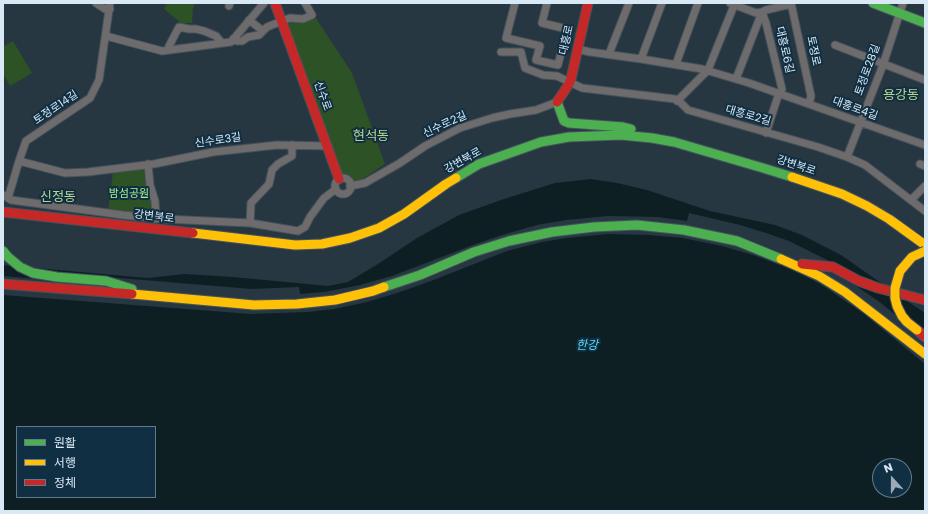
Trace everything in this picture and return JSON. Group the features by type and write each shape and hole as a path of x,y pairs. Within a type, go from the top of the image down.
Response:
{"main road":[{"name":"신수로","path":"275,3 339,179"},
{"name":"대흥로","path":"557,102 570,81 588,3"},
{"path":"873,3 925,23"},
{"path":"557,102 564,121 569,123 623,127 641,131 652,138"},
{"name":"강변북로","path":"3,212 295,245 322,244 350,238 379,228 404,214 446,184 480,164 511,152 541,142 569,137 621,135 674,142 842,194 889,219 925,245"},
{"path":"3,284 254,305 297,304 335,300 373,292 420,275 474,252 509,241 552,232 594,227 637,225 684,230 737,241 794,264 819,276 844,292 925,354"},
{"path":"3,251 20,267 33,273 57,277 106,281 154,296"},
{"path":"925,251 912,257 900,271 895,288 895,298 902,316 925,337"},
{"path":"794,264 833,267 859,281 878,288 925,300"}],"street":[{"name":"토정로14길","path":"6,197 26,142 90,98 99,80 110,6 105,8 96,3"},
{"path":"106,36 162,51 231,42 264,3"},
{"path":"233,39 242,41 248,37 258,35 267,27 290,18 303,19 312,15 305,3"},
{"path":"515,3 506,38 540,46 536,60 558,65 567,29 542,23 547,3"},
{"path":"610,54 629,3"},
{"path":"640,59 662,3"},
{"path":"676,64 698,3"},
{"path":"677,101 708,70 733,3 756,12 762,12 791,4"},
{"name":"토정로28길","path":"847,157 884,64 885,56 903,3"},
{"name":"토정로","path":"791,4 811,96 809,104"},
{"name":"대흥로6길","path":"736,79 762,12"},
{"name":"대흥로6길","path":"762,12 782,89 779,94"},
{"path":"249,20 263,31"},
{"path":"168,50 179,27 204,31 216,36 222,43"},
{"path":"835,46 925,80"},
{"name":"대흥로4길","path":"577,49 708,70 925,145"},
{"path":"501,52 521,52 525,68 543,75 557,76 570,81"},
{"name":"대흥로2길","path":"570,81 582,88 675,99 688,110 818,147 847,157 865,165 925,211"},
{"path":"766,133 779,94"},
{"name":"신수로2길","path":"350,186 365,183 400,163 425,146 460,128 497,117 536,110 557,102"},
{"name":"신수로3길","path":"19,161 66,173 88,172 148,164 212,152 277,145 328,146"},
{"path":"250,223 251,203 269,184 272,170 278,164 292,156 292,145"},
{"path":"148,164 150,185 156,201 156,219"},
{"path":"343,178 348,180 350,186 349,190 344,193 339,193 335,187 336,182 343,178"},
{"path":"912,200 925,186"},
{"path":"6,197 11,200 70,209 156,219 250,223 298,230 305,227 310,217 324,198 336,189"}],"green space":[{"path":"167,3 195,3 193,8 192,23 181,23 164,9"},
{"path":"315,17 352,73 385,164 362,179 344,182 287,24 300,22"},
{"path":"13,41 32,73 10,86 3,73 3,47"},
{"name":"밤섬공원","path":"146,168 153,216 108,211 113,172"}],"water":[{"name":"한강","path":"591,179 647,190 710,211 775,225 802,235 841,255 925,313 925,511 3,511 3,265 147,278 185,274 328,286 348,282 417,238 459,215 555,183"}],"pier":[{"path":"689,213 740,225 789,241 835,264 849,281 881,303 925,340 925,364 863,313 819,283 788,268 753,255 722,246 683,238 649,235 608,234 542,242 507,251 431,281 367,302 334,309 307,312 251,314 3,295 3,276 107,285 107,277 252,289 299,287 300,294 324,292 360,285 392,276 473,245 537,225 566,220 608,216 657,217 687,221"}],"traffic: fast":[{"path":"873,3 925,23"},
{"path":"557,102 564,121 569,123 623,127 631,129"},
{"path":"456,178 479,164 541,142 569,137 621,135 674,142 792,177"},
{"path":"384,287 420,275 474,252 509,241 552,232 594,227 637,225 684,230 737,241 781,259"},
{"path":"3,251 20,267 33,273 57,277 106,281 132,289"}],"traffic: slow":[{"path":"792,177 842,194 867,206 889,219 925,245"},
{"path":"193,233 295,245 322,244 350,238 379,228 404,214 456,178"},
{"path":"917,330 902,316 897,306 895,288 900,271 912,257 925,251"},
{"path":"781,259 819,276 845,292 925,354"},
{"path":"132,294 254,305 297,304 335,300 384,287"}],"traffic: jam":[{"path":"275,3 339,179"},
{"path":"557,102 571,79 588,3"},
{"path":"3,212 193,233"},
{"path":"802,264 833,267 859,281 878,288 925,300"},
{"path":"3,284 132,294"},
{"path":"917,330 925,337"}],"district":[{"name":"용강동","path":"901,96"},
{"name":"현석동","path":"371,137"},
{"name":"신정동","path":"58,198"}]}
